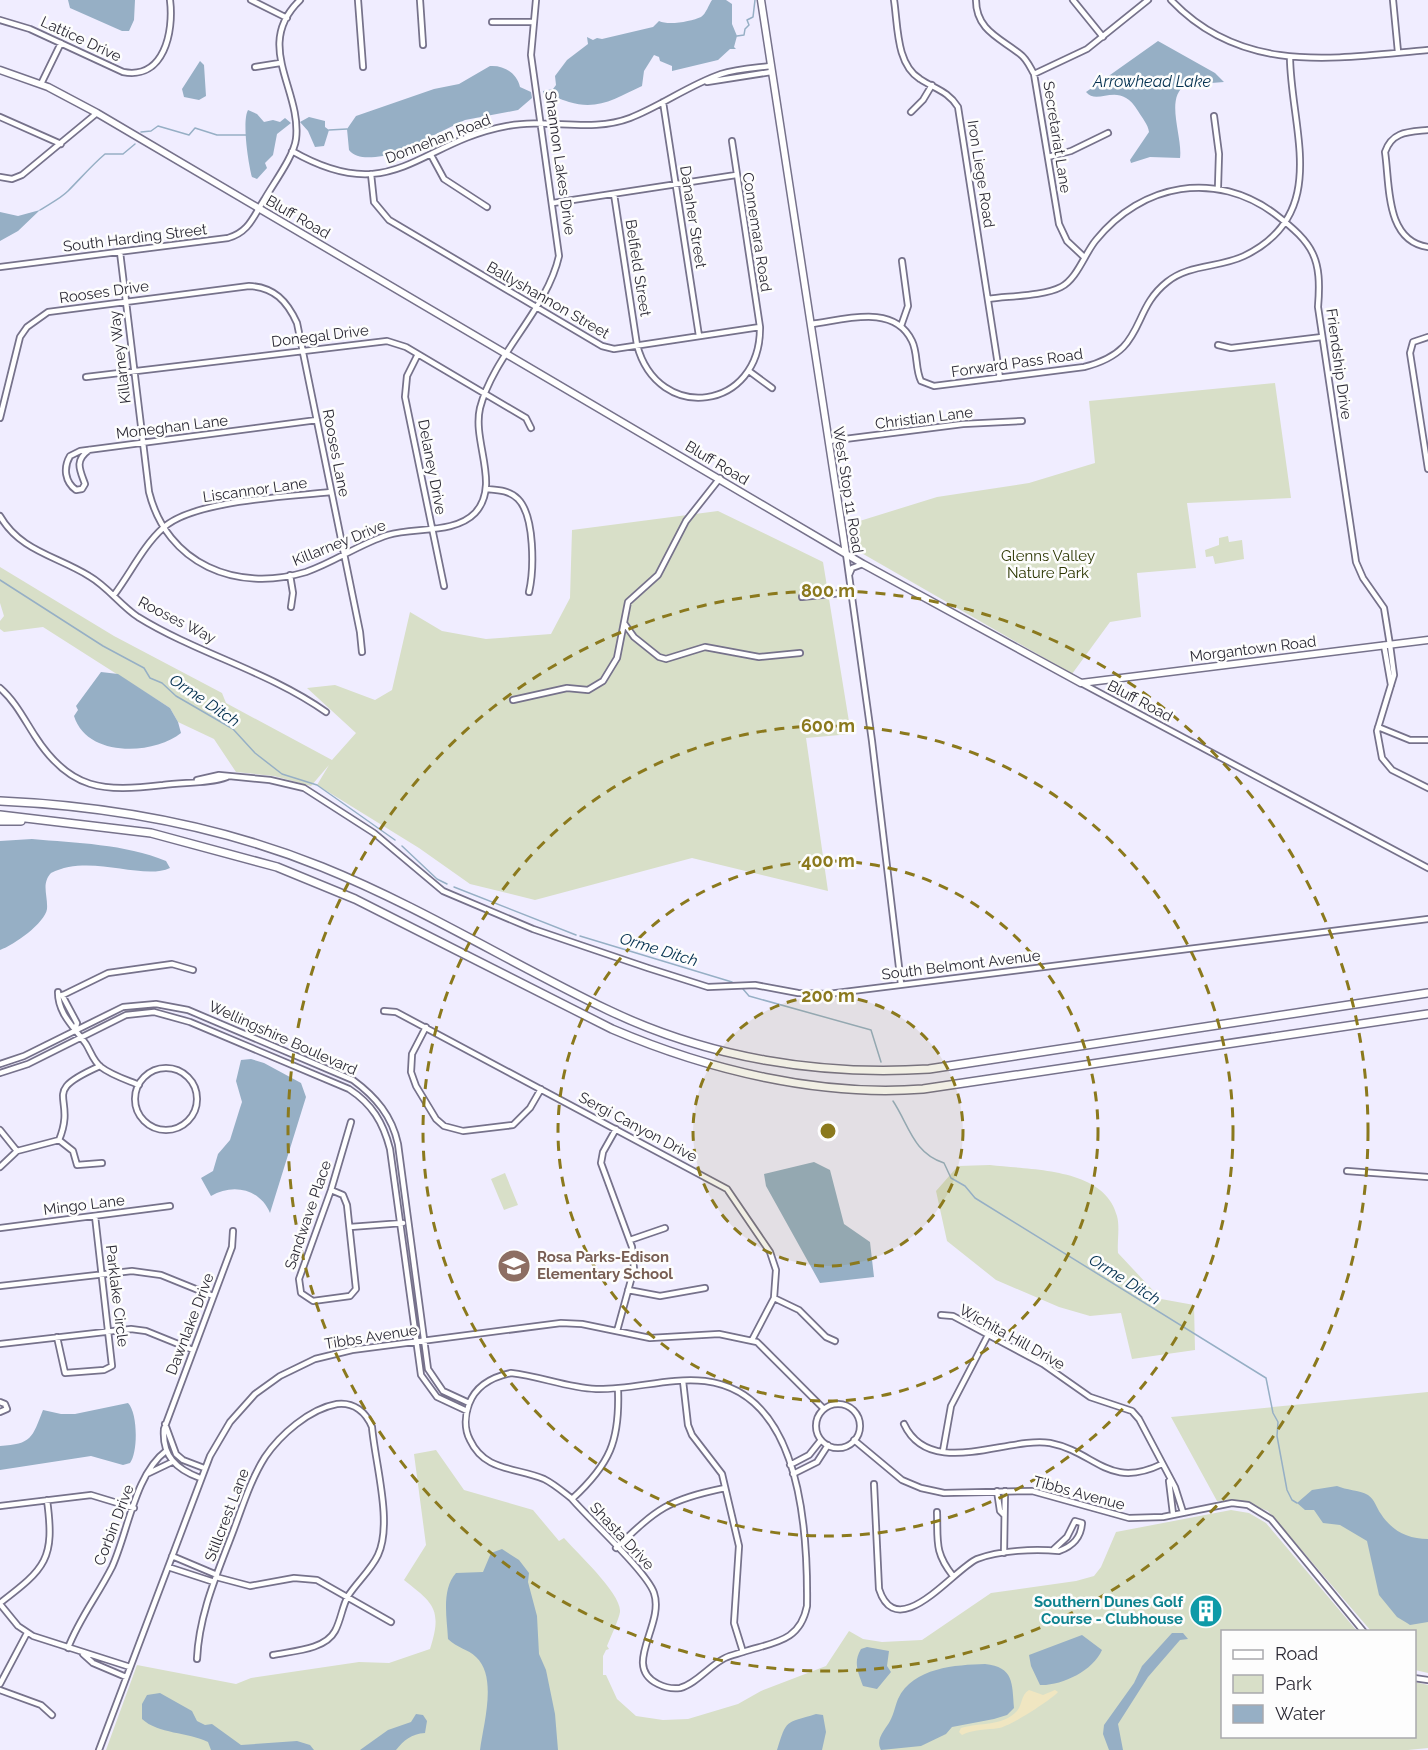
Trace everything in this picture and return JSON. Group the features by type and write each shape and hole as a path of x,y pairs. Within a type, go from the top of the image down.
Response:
{"highway":[{"path":"0,801 89,807 148,816 228,835 278,850 372,888 637,1023 712,1049 790,1065 869,1070 946,1068 1428,993"},
{"path":"0,815 151,833 268,864 356,898 648,1044 739,1070 832,1087 901,1091 923,1089 1428,1014"},
{"path":"0,821 53,820"}],"main road":[{"name":"West Stop 11 Road","path":"761,0 846,554"},
{"name":"Bluff Road","path":"0,70 40,84 98,113 825,542 1081,683"},
{"path":"825,542 836,540 842,532"},
{"name":"Morgantown Road","path":"1081,683 1428,640"}],"street":[{"name":"Lattice Drive","path":"0,20 30,29 123,72 142,73 159,61 172,21 170,0"},
{"path":"251,0 287,18"},
{"path":"292,151 297,136 294,109 280,63 279,44 287,18 300,0"},
{"path":"358,0 363,67"},
{"path":"420,0 423,45"},
{"name":"Shannon Lakes Drive","path":"507,354 550,280 559,256 531,55 536,0"},
{"name":"Iron Liege Road","path":"894,0 904,58 915,76 942,90 958,107 1000,378"},
{"name":"Secretariat Lane","path":"976,0 979,17 987,31 1021,54 1035,74 1059,224 1067,241 1084,256"},
{"path":"1073,0 1103,37"},
{"path":"1035,74 1073,58 1148,0"},
{"path":"1171,0 1219,36 1253,51 1290,58 1321,59 1428,50"},
{"path":"1393,0 1398,52"},
{"path":"492,22 533,22"},
{"path":"40,84 61,43"},
{"path":"1284,221 1296,199 1302,166 1291,85 1290,58"},
{"path":"255,67 280,63"},
{"name":"Donnehan Road","path":"292,151 331,169 370,174 400,169 485,131 542,123 610,124 630,118 727,72 771,69"},
{"path":"911,112 932,85"},
{"name":"Danaher Street","path":"663,102 699,336"},
{"path":"0,177 12,179 20,177 98,113"},
{"path":"988,299 1060,287 1070,279 1084,256 1109,226 1144,202 1185,188 1218,187 1219,154 1214,116"},
{"path":"0,117 61,144"},
{"path":"1428,130 1402,133 1389,140 1385,152 1394,217 1400,231 1408,241 1428,247"},
{"path":"1048,157 1071,151 1108,133"},
{"name":"Connemara Road","path":"732,141 760,327 758,354 749,371"},
{"name":"South Harding Street","path":"0,267 235,236 248,229 292,151"},
{"path":"431,155 444,179 488,207"},
{"name":"Ballyshannon Street","path":"370,174 374,202 389,220 602,346 614,349 760,327"},
{"path":"553,203 736,176"},
{"name":"Friendship Drive","path":"1218,187 1252,199 1284,221 1302,236 1315,255 1320,282 1318,307 1322,337 1356,562 1363,578 1384,608 1387,645 1394,675 1378,727"},
{"name":"Belfield Street","path":"615,194 638,345 645,366 655,380 669,390 687,397 704,398 723,393 738,384 749,371"},
{"name":"Forward Pass Road","path":"924,383 934,386 1000,378 1084,367 1106,360 1129,341 1152,298 1167,281 1189,269 1244,256 1265,242 1284,221"},
{"name":"Killarney Way","path":"120,252 149,492 162,528"},
{"path":"902,261 908,306 902,326"},
{"name":"Rooses Drive","path":"0,417 16,351 27,327 48,312 126,300 249,286"},
{"name":"Rooses Lane","path":"249,286 269,290 285,301 297,323 360,632 362,652"},
{"path":"811,324 871,316 884,317 902,326 913,342 919,377 924,383 920,389"},
{"path":"1218,345 1231,348 1322,337"},
{"path":"1428,337 1413,344 1410,357 1428,469"},
{"name":"Donegal Drive","path":"86,377 382,341 399,344 418,354 526,418 531,428"},
{"name":"Delaney Drive","path":"418,354 407,376 405,397 444,586"},
{"path":"507,354 485,394 478,429 486,489 510,493 522,504 526,514 533,562 529,592"},
{"path":"749,371 772,387"},
{"name":"Moneghan Lane","path":"89,450 79,461 79,470 85,484 82,489 76,490 66,477 67,461 74,453 89,450 317,420"},
{"name":"Christian Lane","path":"829,441 963,424 1022,421"},
{"path":"513,700 567,688 588,690 595,688 610,671 616,658 628,602 658,575 686,521 720,478"},
{"name":"Killarney Drive","path":"162,528 186,555 212,569 250,577 290,575 323,566 344,553 391,534 454,524 468,518 482,503 486,489"},
{"name":"Liscannor Lane","path":"114,595 162,528 179,516 204,508 331,492"},
{"name":"Rooses Way","path":"0,516 18,540 88,575 138,616 239,664 305,698 326,712"},
{"name":"West Stop 11 Road","path":"846,554 901,984"},
{"path":"849,575 853,567 863,564"},
{"path":"290,575 293,593 291,607"},
{"path":"802,597 851,592"},
{"path":"624,623 634,637 659,657 666,659 705,647 759,657 800,653"},
{"name":"Bluff Road","path":"1081,683 1428,868"},
{"name":"South Belmont Avenue","path":"0,688 11,698 50,758 75,777 113,790 212,781 227,777 261,779 296,785 312,792 357,820 443,891 533,929 697,984 720,988 759,986 811,994 1428,919"},
{"path":"1428,740 1410,740 1378,727 1382,758 1392,770 1428,788"},
{"path":"139,1085 100,1066 75,1030 77,1023 60,994 102,974 172,964 193,970"},
{"name":"Wellingshire Boulevard","path":"0,1064 24,1056 134,1004 177,1006 353,1080 381,1105 396,1133 428,1369 435,1382 448,1395 470,1403"},
{"name":"Sergi Canyon Drive","path":"384,1011 396,1012 721,1185 734,1196 774,1262 777,1280 774,1298 752,1340"},
{"name":"Wellingshire Boulevard","path":"0,1073 28,1064 126,1015 154,1012 168,1014 349,1089 374,1110 385,1131 390,1149 419,1370 426,1386 444,1402 467,1411"},
{"path":"426,1028 412,1054 411,1072 431,1111 444,1126 463,1131 513,1125 530,1108 541,1089"},
{"path":"59,1140 66,1122 62,1097 65,1086 74,1078 100,1066"},
{"path":"158,1070 179,1071 190,1080 195,1089 194,1113 176,1129 159,1130 151,1126 145,1122 136,1108 139,1085 147,1075 158,1070"},
{"name":"Sandwave Place","path":"350,1227 357,1285 355,1292 346,1297 314,1301 304,1297 299,1289 299,1279 331,1190 351,1122"},
{"path":"616,1129 603,1152 601,1163 630,1240 634,1269 617,1331"},
{"path":"0,1130 17,1151"},
{"path":"0,1167 17,1151 59,1140"},
{"path":"59,1140 74,1151 77,1165 102,1163"},
{"path":"1347,1171 1428,1177"},
{"path":"331,1190 343,1195 350,1227 408,1223"},
{"name":"Mingo Lane","path":"0,1228 170,1206"},
{"name":"Parklake Circle","path":"57,1337 65,1372 104,1370 112,1366 95,1216"},
{"path":"630,1240 665,1228"},
{"name":"Dawnlake Drive","path":"200,1478 184,1472 172,1462 163,1437 165,1424 232,1247 233,1231"},
{"path":"0,1286 126,1271 152,1273 213,1296"},
{"path":"628,1290 660,1296 705,1288"},
{"path":"774,1298 799,1310 826,1337 835,1341"},
{"name":"Wichita Hill Drive","path":"941,1315 953,1316 1043,1364 1090,1396 1132,1411 1139,1419 1168,1478 1175,1487 1183,1512"},
{"name":"Tibbs Avenue","path":"99,1750 204,1468 233,1417 255,1394 280,1376 328,1355 566,1323 654,1338 719,1334 752,1340 767,1349 824,1409"},
{"path":"0,1344 109,1330 142,1330 193,1350"},
{"path":"943,1451 951,1406 988,1335"},
{"name":"Shasta Drive","path":"511,1373 575,1387 618,1389 683,1381 706,1381 727,1386 753,1404 776,1430 793,1474 802,1502 807,1587 804,1622 790,1636 725,1658 682,1688 664,1687 655,1683 647,1676 642,1658 655,1623 657,1603 649,1583 572,1499 546,1480 500,1468 483,1458 468,1437 467,1411 470,1403 477,1390 487,1381 511,1373"},
{"path":"683,1381 692,1435 722,1474 740,1546 734,1623 743,1653"},
{"path":"572,1499 592,1480 613,1447 619,1417 618,1389"},
{"path":"0,1402 5,1404 7,1409 0,1412"},
{"path":"842,1402 852,1408 859,1418 860,1430 854,1440 842,1447 828,1445 821,1440 817,1420 824,1409 842,1402"},
{"name":"Stillcrest Lane","path":"197,1659 200,1623 254,1476 276,1443 298,1423 323,1409 342,1404 359,1410 372,1427 384,1530 376,1559 348,1596"},
{"path":"165,1424 174,1451 183,1460 204,1468"},
{"path":"904,1424 909,1434 929,1447 943,1451 956,1453 994,1450 1040,1442 1053,1444 1113,1471 1124,1473 1145,1472 1162,1464"},
{"path":"790,1465 809,1455 821,1440"},
{"name":"Tibbs Avenue","path":"854,1440 902,1480 921,1488 944,1493 1032,1491 1129,1518 1173,1514 1232,1503 1248,1505 1265,1514 1362,1630"},
{"path":"793,1474 816,1462 828,1445"},
{"path":"167,1453 174,1451"},
{"name":"Corbin Drive","path":"68,1648 81,1617 113,1564 147,1474 154,1461 167,1453"},
{"name":"Corbin Drive","path":"147,1474 172,1462"},
{"name":"Wichita Hill Drive","path":"1168,1478 1173,1514"},
{"path":"874,1484 879,1584 882,1596 894,1607 912,1608 924,1603 974,1560 1004,1553 1053,1550 1068,1548 1076,1542 1082,1523 1075,1521 1067,1537 1053,1550"},
{"path":"616,1548 650,1516 669,1503 725,1488"},
{"path":"997,1491 1000,1511 1004,1515"},
{"path":"1004,1553 1005,1491"},
{"path":"0,1506 94,1495 134,1508"},
{"path":"47,1500 51,1536 46,1558 30,1580 0,1603 14,1622 27,1633 83,1654 130,1667"},
{"path":"937,1512 938,1550 941,1560 953,1576"},
{"path":"172,1556 216,1578"},
{"path":"168,1566 250,1586 294,1578 309,1578 326,1583 391,1622"},
{"path":"273,1655 318,1645 327,1640 336,1630 348,1596"},
{"path":"0,1684 27,1633"},
{"path":"83,1654 93,1663 126,1677"},
{"path":"0,1690 41,1705 52,1714"}],"green space":[{"name":"Glenns Valley Nature Park","path":"1275,383 1291,498 1187,503 1196,568 1137,573 1141,617 1110,622 1072,674 851,547 850,524 937,497 1029,483 1095,463 1089,401"},
{"path":"718,511 823,562 851,734 806,738 828,891 692,858 535,900 470,884 419,848 317,785 329,765 311,786 274,776 236,772 214,739 178,722 170,708 43,627 4,632 0,629 0,621 4,616 0,603 0,567 114,636 222,693 226,703 332,760 356,733 307,688 335,685 375,700 392,690 410,612 442,631 486,639 551,634 570,598 572,530"},
{"path":"1228,536 1229,542 1242,540 1244,559 1215,564 1213,556 1206,557 1205,550 1219,545 1219,538"},
{"path":"990,1165 1064,1174 1098,1188 1110,1200 1117,1216 1118,1253 1161,1299 1194,1305 1195,1350 1132,1359 1121,1313 1090,1316 1059,1307 996,1280 947,1241 936,1191 958,1166"},
{"path":"505,1173 518,1205 504,1210 491,1179"},
{"path":"1428,1392 1428,1673 1416,1670 1416,1630 1370,1630 1268,1511 1238,1500 1217,1501 1171,1417"},
{"path":"436,1450 464,1490 533,1510 559,1541 564,1538 606,1584 619,1604 620,1612 607,1646 609,1649 603,1656 603,1675 606,1675 617,1699 636,1716 663,1720 688,1719 738,1704 761,1691 826,1666 849,1631 863,1639 882,1642 922,1640 991,1593 1076,1581 1094,1576 1101,1567 1116,1532 1231,1510 1249,1513 1266,1523 1356,1630 1221,1630 1221,1738 1416,1738 1416,1682 1428,1685 1428,1748 1408,1750 106,1750 137,1665 236,1684 251,1678 359,1662 389,1663 430,1649 436,1625 433,1608 404,1580 426,1545 414,1454"}],"sand":[{"path":"1029,1690 1043,1695 1055,1690 1058,1692 1030,1713 1004,1726 962,1735 959,1732 961,1728 1005,1720 1017,1711 1024,1695"}],"water":[{"path":"68,0 135,0 134,20 129,31 122,31 70,8"},
{"path":"712,0 726,0 732,4 732,24 737,36 734,47 736,49 730,49 718,60 672,71 672,66 660,61 659,57 654,55 644,71 642,86 615,99 598,104 579,104 543,95 543,91 553,89 556,85 555,76 567,60 588,44 587,37 593,40 602,39 653,27 659,21 674,23 692,20 703,16"},
{"name":"Arrowhead Lake","path":"1158,41 1215,73 1224,82 1186,85 1180,91 1175,108 1180,158 1150,157 1131,163 1130,160 1149,132 1145,121 1131,102 1124,97 1116,95 1097,97 1086,92"},
{"path":"200,61 204,65 206,96 199,100 184,97 182,89"},
{"path":"490,66 500,67 513,74 520,87 531,92 532,98 518,110 465,120 395,154 365,157 353,154 349,150 347,129 356,116 434,89 459,84"},
{"path":"248,110 257,114 264,122 273,120 280,122 285,118 291,123 277,134 273,155 265,163 267,168 257,179 252,177 247,152 246,115"},
{"path":"309,117 325,121 325,127 329,130 324,146 315,147 308,131 300,122"},
{"path":"40,210 18,231 0,241 0,212 18,216"},
{"path":"101,672 118,674 170,708 181,733 155,746 139,748 122,749 106,746 92,739 81,730 74,716 78,710 76,706"},
{"path":"32,839 100,845 134,851 166,861 170,868 145,871 83,866 51,873 46,881 47,909 45,915 28,933 0,950 0,841"},
{"path":"251,1059 264,1063 301,1083 306,1097 270,1213 260,1198 245,1191 228,1190 211,1196 201,1178 213,1171 218,1154 230,1140 242,1102 236,1081 241,1060"},
{"path":"814,1162 830,1170 844,1224 870,1242 874,1277 820,1283 766,1186 764,1174"},
{"path":"128,1403 134,1415 136,1433 133,1458 130,1463 123,1465 91,1456 0,1470 0,1446 19,1443 29,1438 43,1410 75,1414"},
{"path":"1337,1486 1368,1495 1385,1520 1401,1533 1428,1539 1428,1622 1410,1625 1397,1617 1379,1595 1367,1541 1340,1525 1323,1523 1314,1510 1305,1510 1297,1503 1312,1490"},
{"path":"502,1549 519,1560 529,1573 528,1582 537,1616 539,1654 546,1670 555,1714 558,1750 480,1750 486,1715 488,1689 486,1676 483,1666 476,1657 448,1639 446,1604 451,1580 456,1573 483,1572 491,1553"},
{"path":"1172,1633 1183,1633 1188,1639 1180,1640 1148,1677 1118,1724 1123,1750 1109,1750 1103,1734 1104,1725 1134,1683 1142,1666"},
{"path":"1082,1635 1102,1650 1098,1658 1075,1676 1057,1683 1040,1685 1031,1666 1029,1655"},
{"path":"867,1647 889,1651 887,1666 891,1672 877,1689 863,1686 858,1672 859,1654 861,1649"},
{"path":"985,1664 1001,1669 1010,1678 1014,1708 1007,1715 952,1727 946,1734 921,1746 881,1750 880,1738 898,1699 914,1680 924,1674 949,1667"},
{"path":"160,1693 192,1711 197,1721 205,1725 212,1724 241,1745 297,1741 310,1745 314,1750 211,1750 208,1742 156,1728 142,1719 142,1704 147,1695"},
{"path":"416,1714 423,1715 427,1721 425,1733 408,1738 396,1750 360,1750 388,1730 411,1722"},
{"path":"816,1714 823,1715 826,1732 822,1750 777,1750 783,1732 789,1724"}],"waterway":[{"path":"737,36 744,35 749,25 747,20 753,17 755,0"},
{"path":"141,132 151,131 158,126 189,135 195,128 217,135 246,135"},
{"path":"329,130 347,129"},
{"path":"40,210 65,194 105,154 123,154 135,144"},
{"name":"Orme Ditch","path":"0,580 103,646 144,668 150,678 162,683 176,696 233,729 255,753 282,774 317,785 395,840"},
{"name":"Orme Ditch","path":"402,846 437,879 447,884"},
{"name":"Orme Ditch","path":"454,887 576,935"},
{"name":"Orme Ditch","path":"580,936 732,982"},
{"name":"Orme Ditch","path":"743,989 749,996 871,1030 881,1062"},
{"name":"Orme Ditch","path":"893,1101 918,1145 944,1163 951,1178 965,1186 975,1198 1266,1378 1273,1413 1278,1422 1277,1436 1287,1490 1292,1500 1297,1503"}],"place":[{"name":"Rosa Parks-Edison Elementary School","path":"514,1266"},
{"name":"Southern Dunes Golf Course - Clubhouse","path":"1206,1611"}]}
